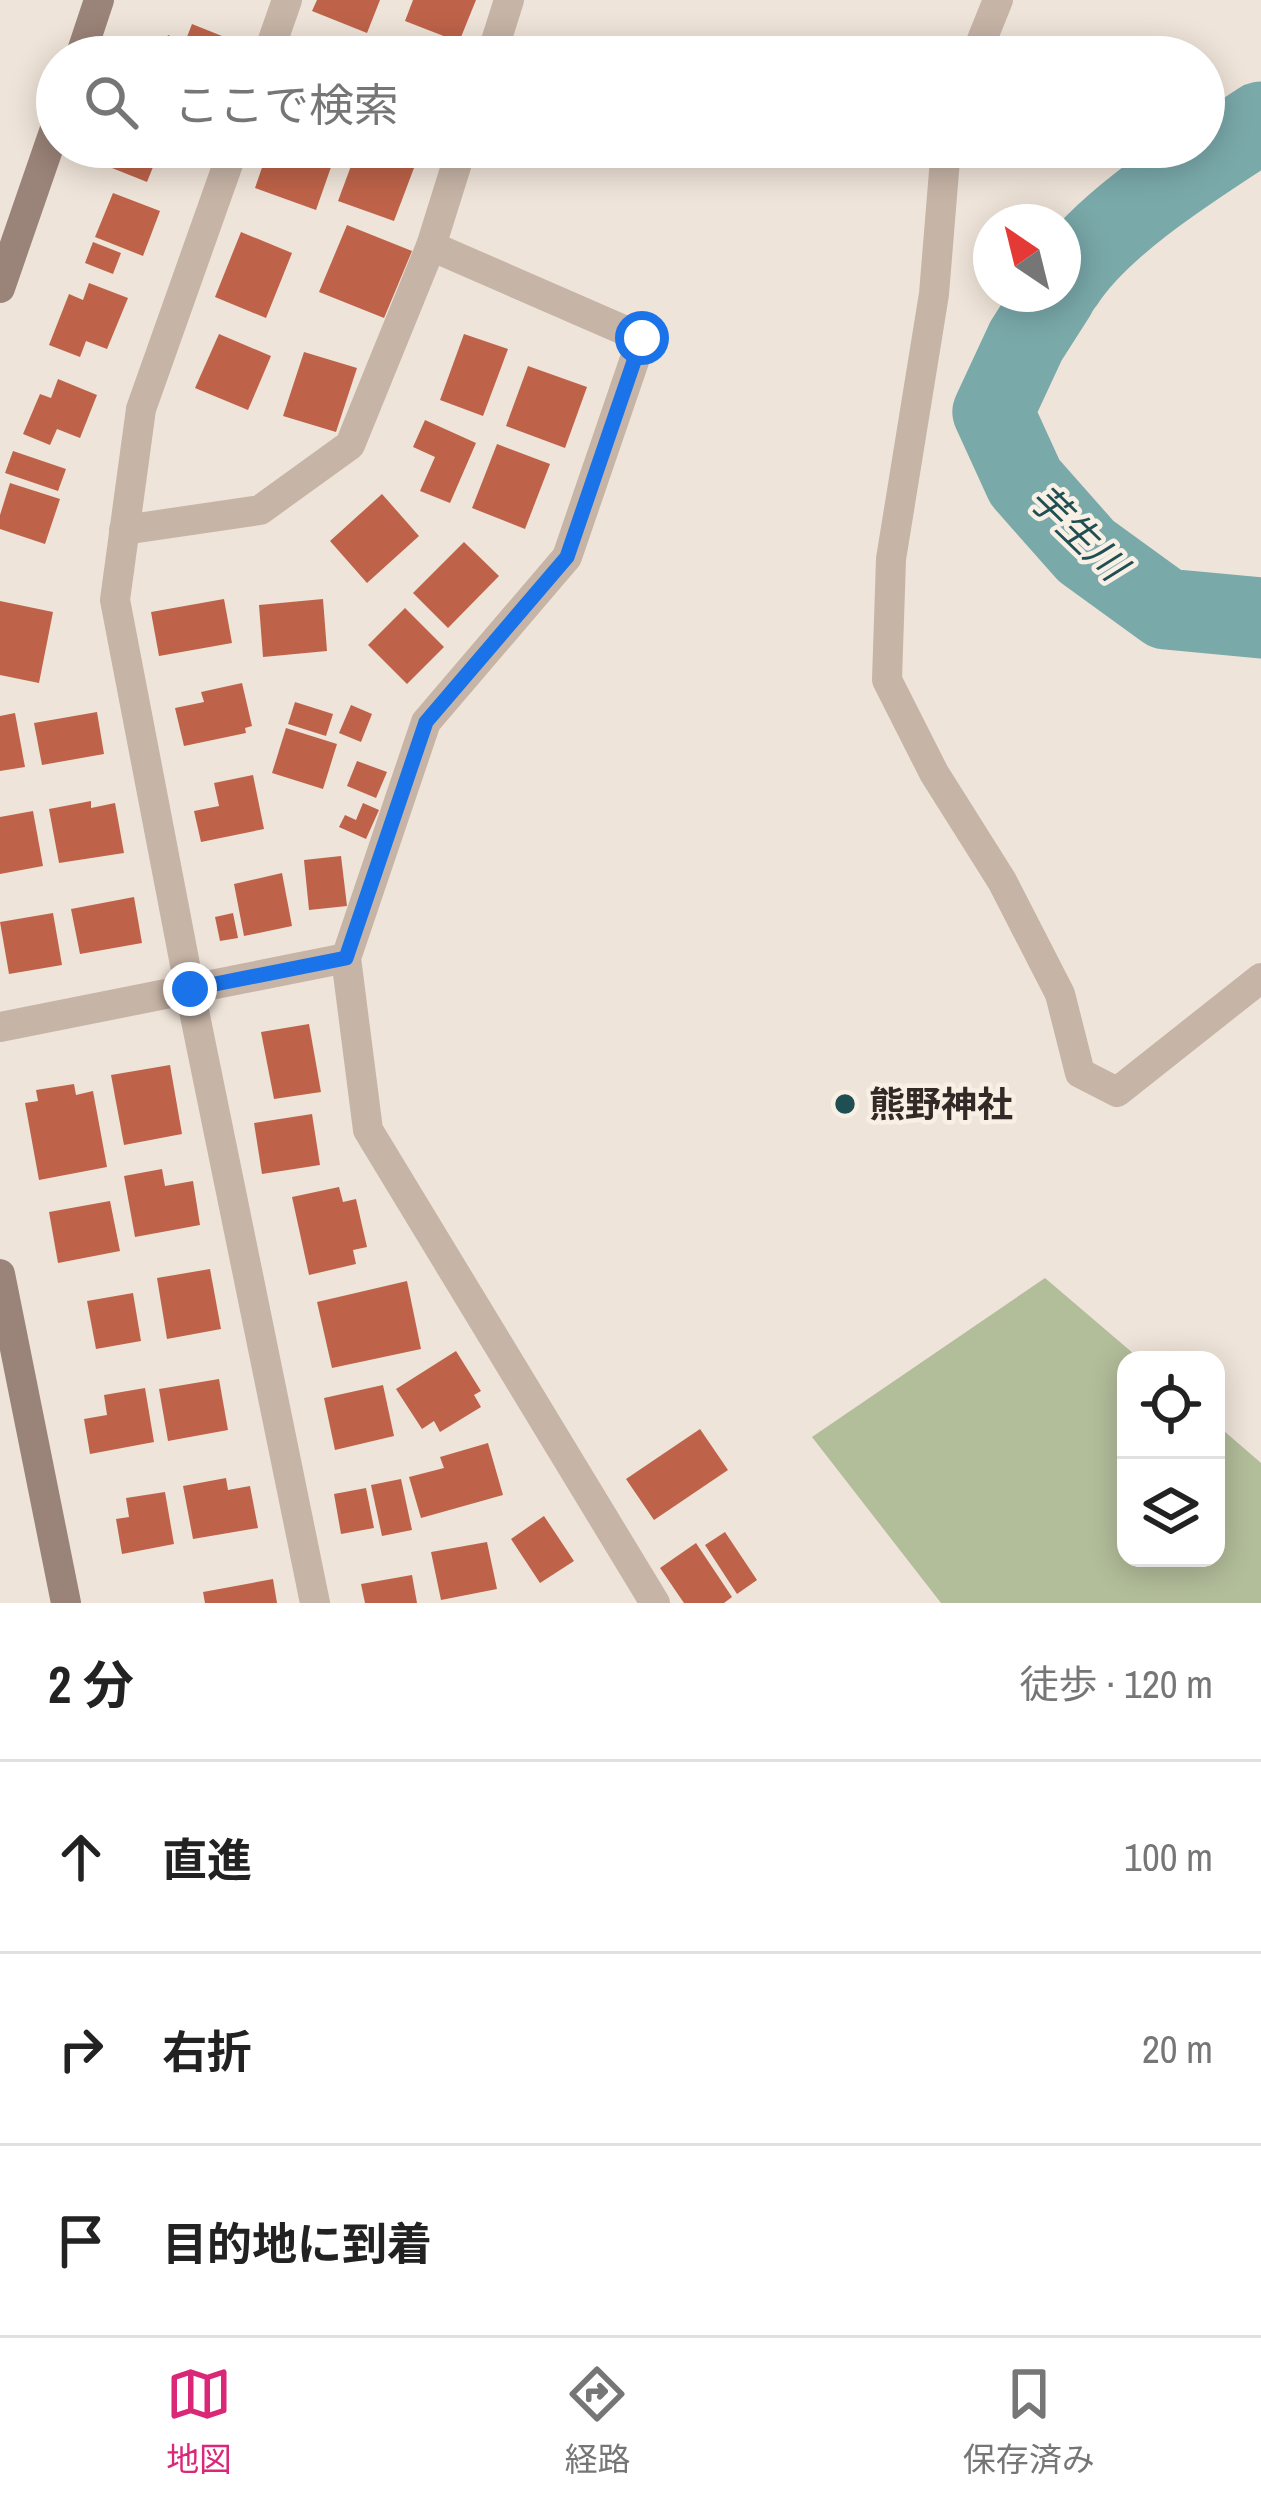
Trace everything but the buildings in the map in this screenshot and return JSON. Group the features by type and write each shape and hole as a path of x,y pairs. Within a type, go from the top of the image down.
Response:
{"street":[{"path":"87,36 99,0"},
{"path":"274,36 287,0"},
{"path":"498,36 509,0"},
{"path":"983,36 998,0"},
{"path":"0,288 41,168"},
{"path":"227,168 141,409 115,600 315,1603"},
{"path":"124,530 260,510 350,445 431,246 455,168"},
{"path":"944,168 934,294 891,559 886,680 934,772 1002,880 1060,994 1080,1073 1117,1092 1261,978"},
{"path":"431,246 642,338 567,557 426,722 346,958 368,1130 655,1603"},
{"path":"0,1027 346,958"},
{"path":"0,1274 66,1603"}],"green space":[{"path":"1045,1278 1130,1351 1117,1351 1117,1567 1225,1567 1225,1432 1261,1463 1261,1603 941,1603 812,1437"}],"waterway":[{"name":"芋生川","path":"1225,146 1261,122"},
{"name":"芋生川","path":"1081,259 1127,216 1192,168"},
{"name":"芋生川","path":"1045,312 993,412 1025,482 1086,551 1166,609 1261,618"}],"place":[{"name":"熊野神社","path":"845,1104"}],"route":[{"path":"190,989 346,958 426,722 567,557 642,338"}]}
